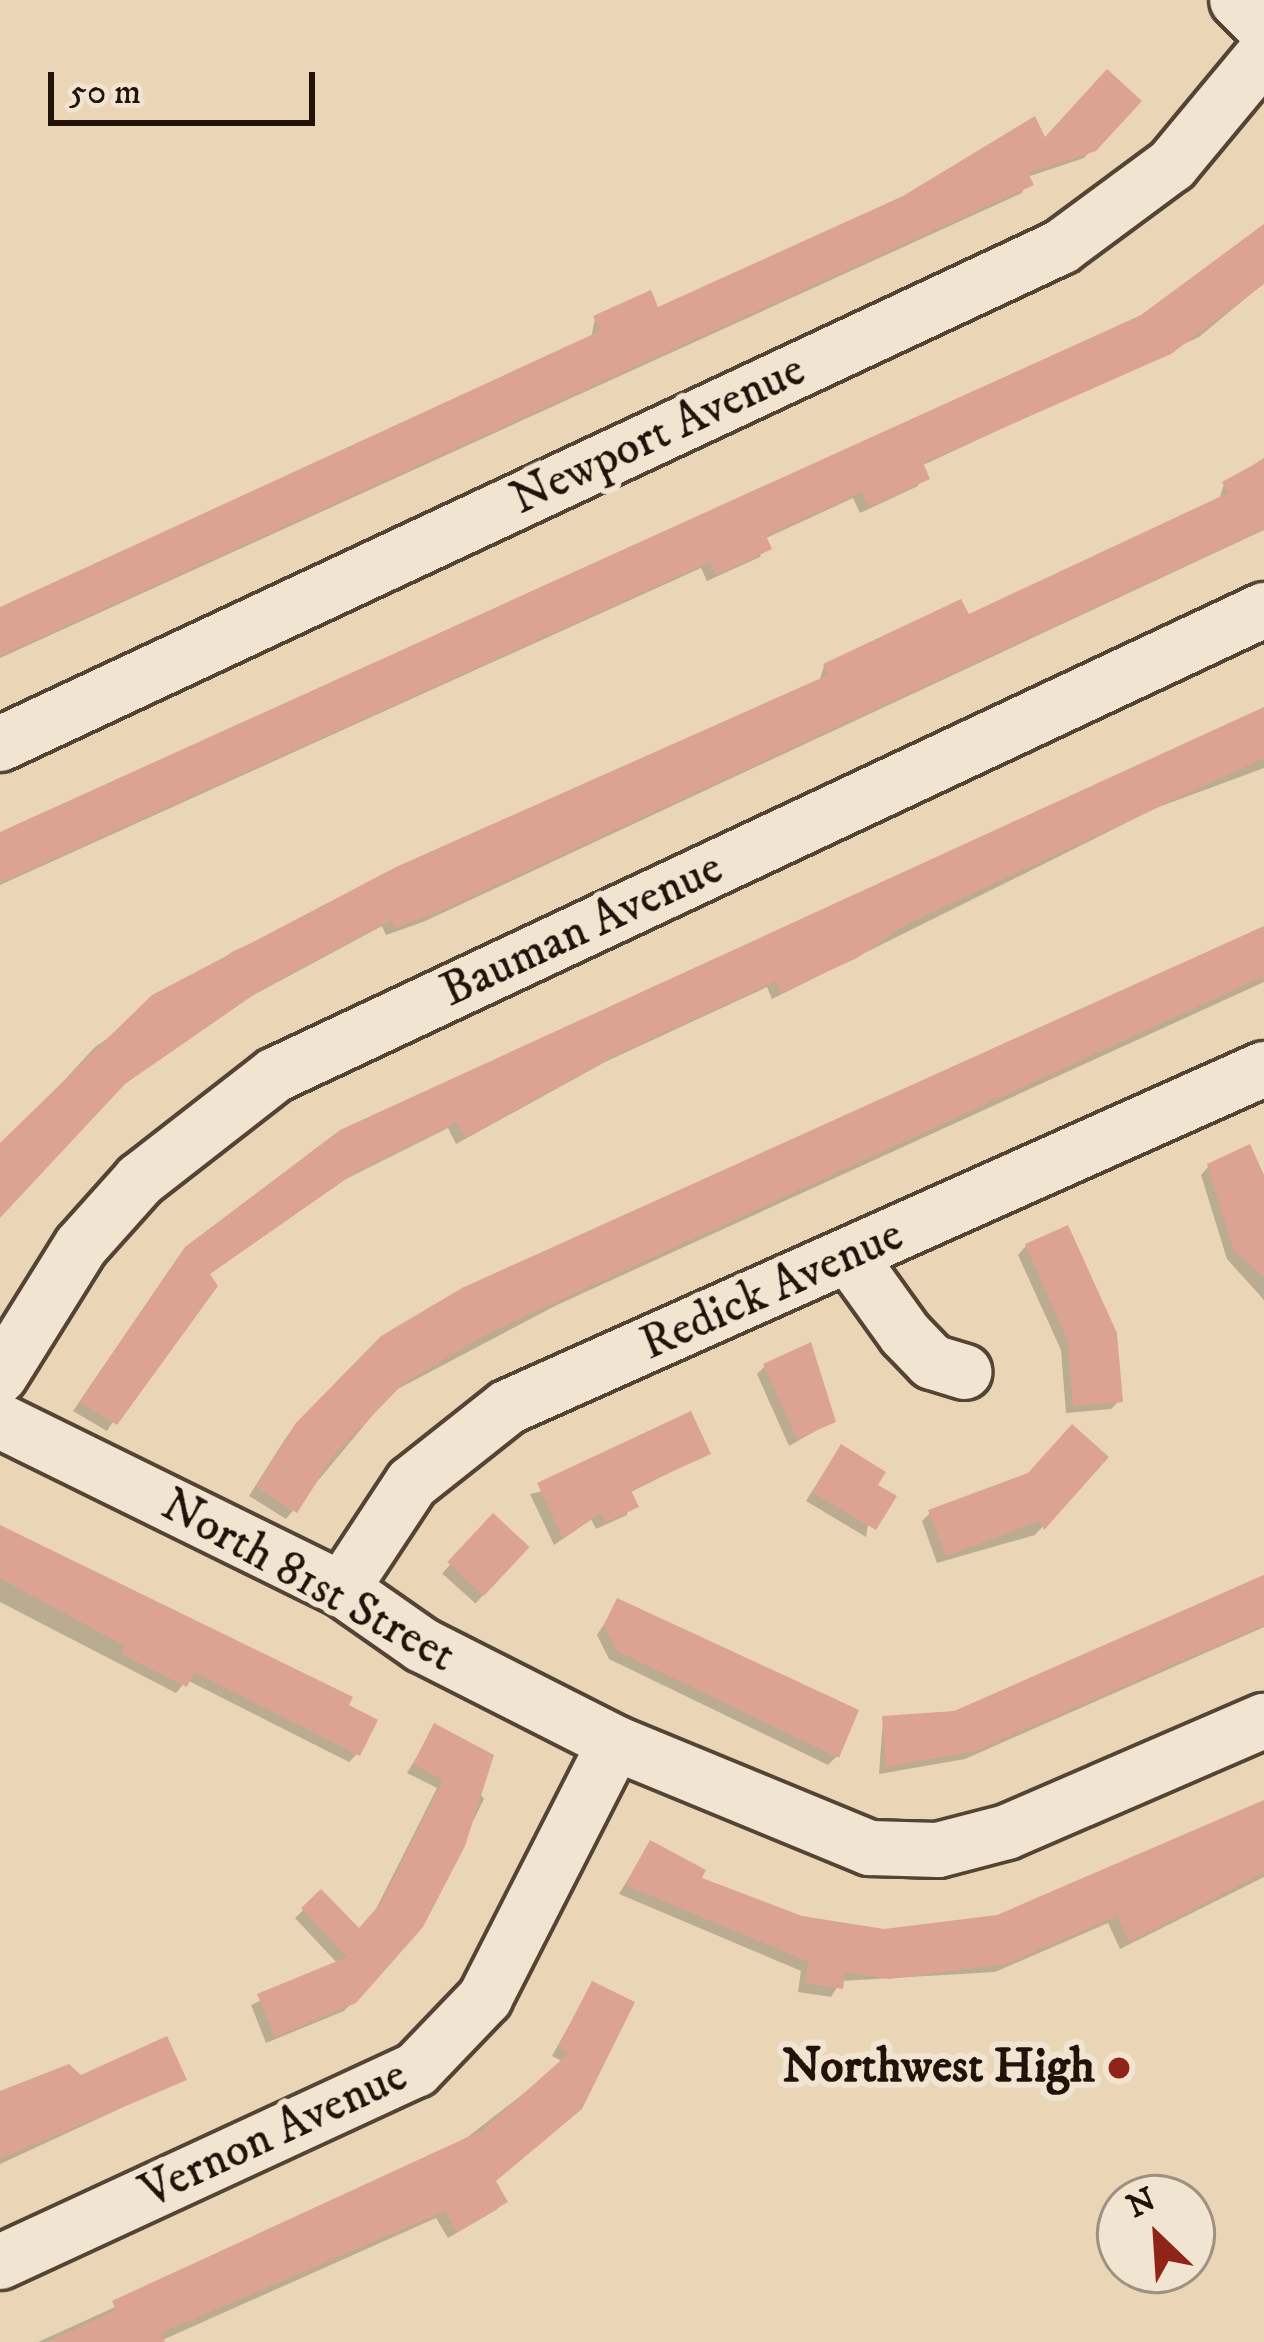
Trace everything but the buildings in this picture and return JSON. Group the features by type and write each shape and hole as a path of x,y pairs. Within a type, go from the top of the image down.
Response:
{"street":[{"path":"1237,0 1264,27"},
{"name":"Newport Avenue","path":"0,744 1061,247 1172,165 1264,54"},
{"name":"Bauman Avenue","path":"0,1376 81,1246 140,1180 275,1075 1264,610"},
{"name":"Redick Avenue","path":"342,1589 412,1483 508,1407 1264,1069"},
{"path":"850,1256 932,1362 964,1372"},
{"name":"North 81st Street","path":"0,1421 342,1589 422,1645 615,1743"},
{"path":"615,1743 788,1822 870,1848 938,1850 1007,1832 1264,1721"},
{"name":"Vernon Avenue","path":"0,2262 416,2070 485,1998 615,1743"}],"place":[{"name":"Northwest High","path":"1119,2068"}]}
